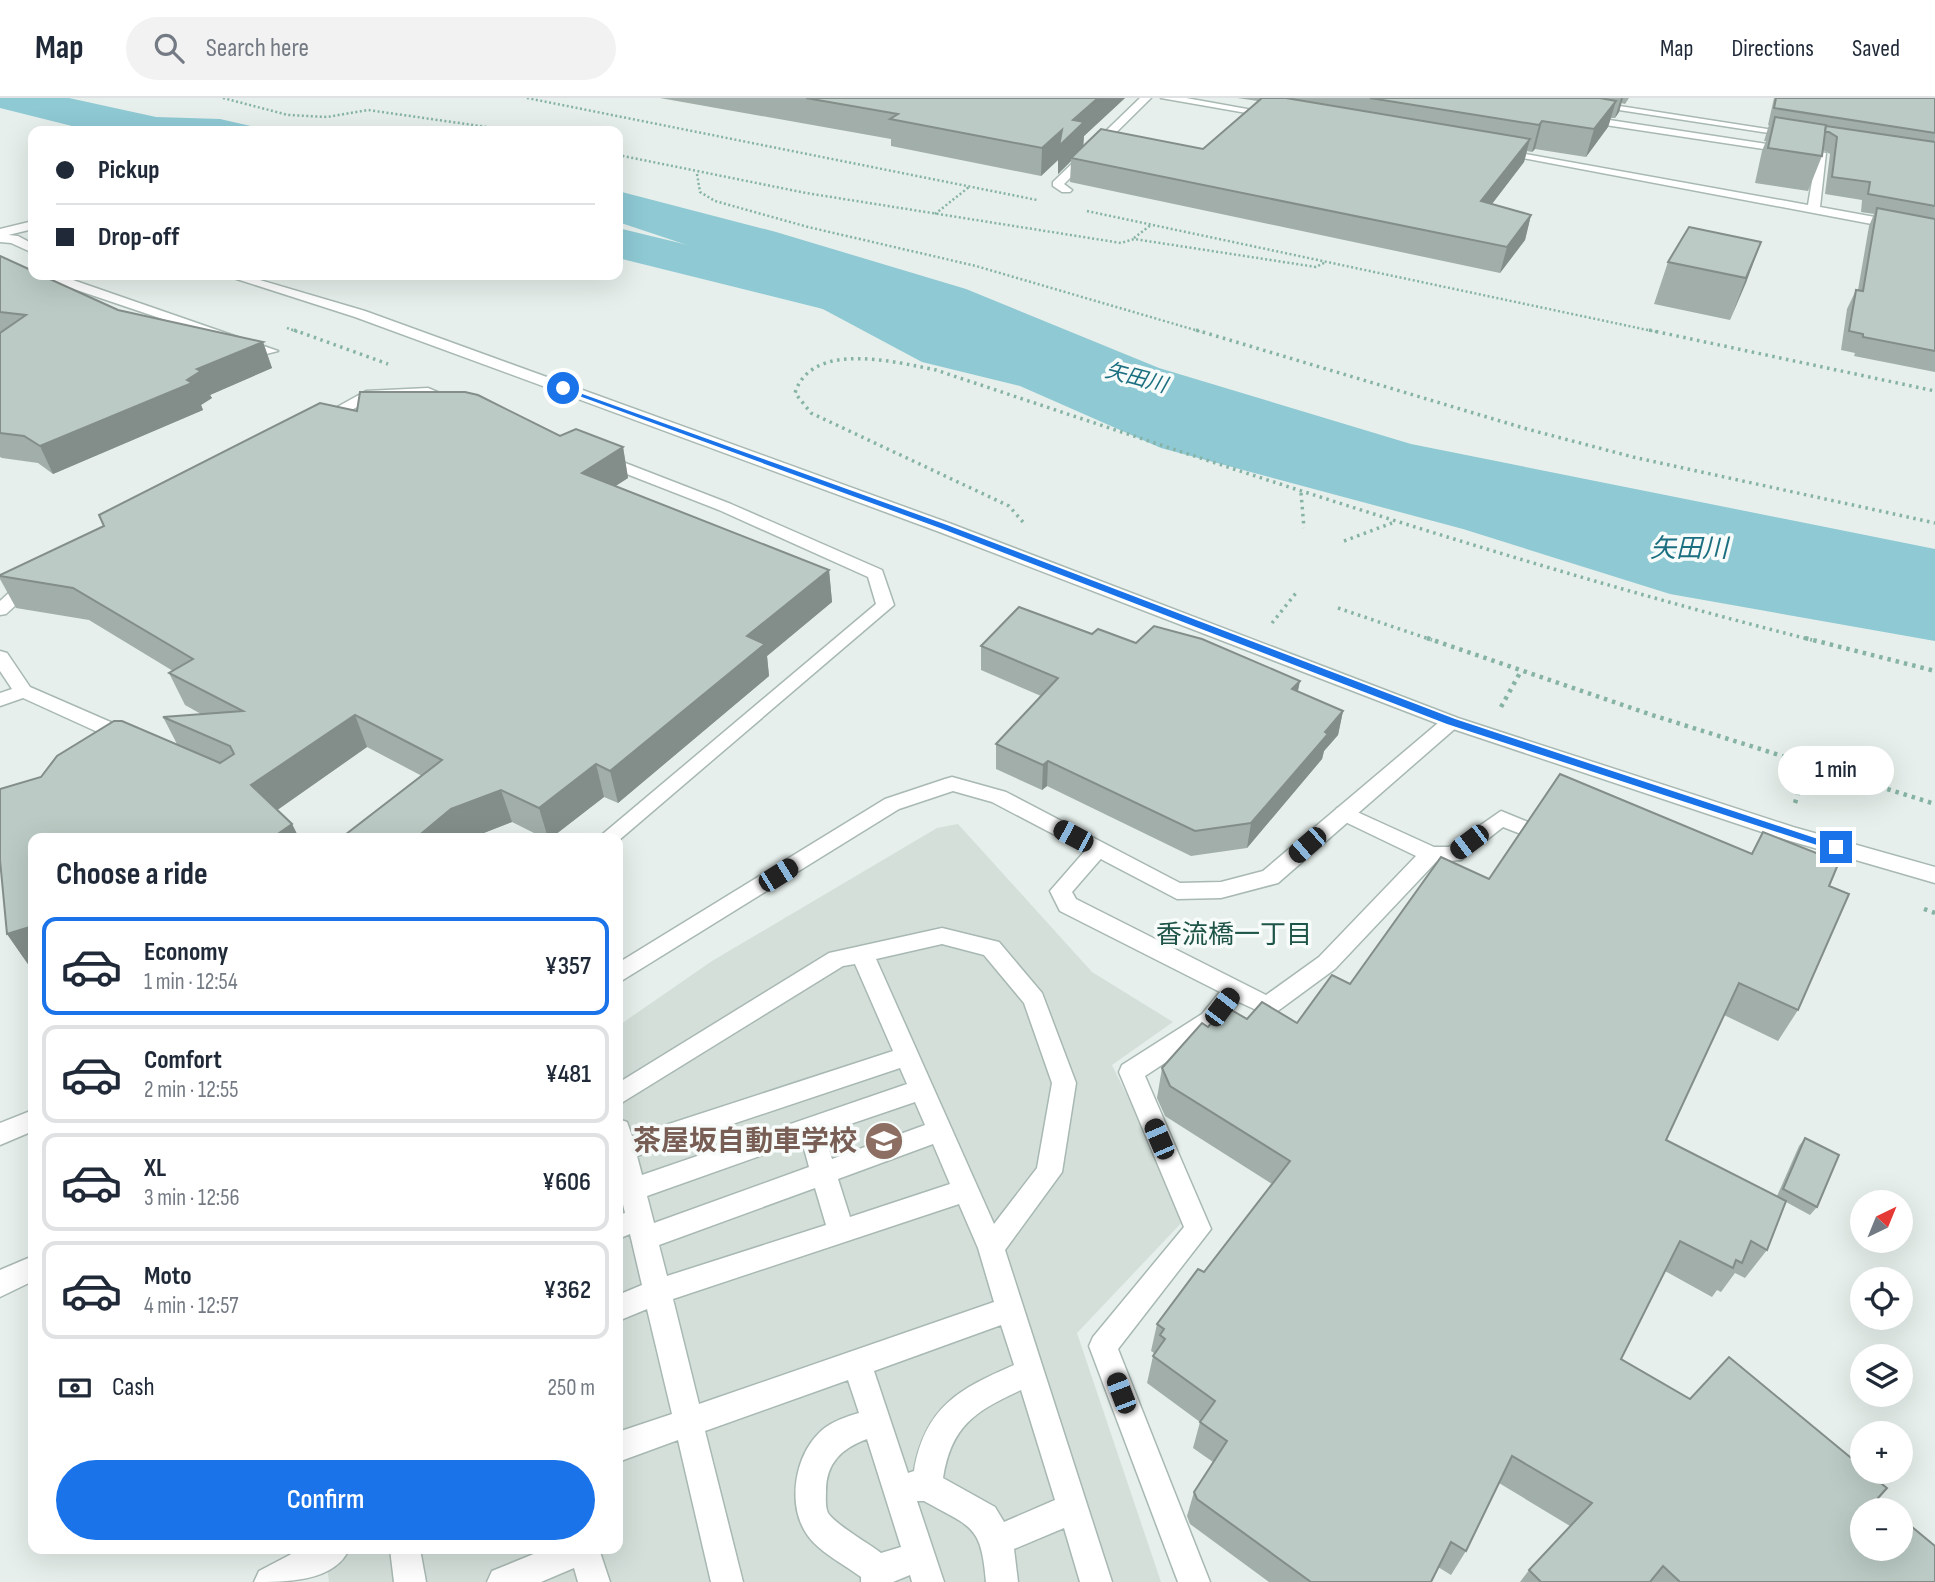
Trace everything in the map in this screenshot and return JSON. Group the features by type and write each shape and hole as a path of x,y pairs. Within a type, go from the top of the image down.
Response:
{"street":[{"path":"1066,190 1057,184 1146,98"},
{"path":"1166,98 1291,118"},
{"path":"1546,98 1801,135"},
{"path":"1564,116 1822,155 1813,211"},
{"path":"1483,149 1935,232"},
{"path":"0,235 28,227"},
{"path":"0,235 28,246"},
{"path":"61,280 271,351"},
{"path":"247,280 360,314 943,527 1451,722 1787,833 1935,875"},
{"path":"310,426 371,394 428,392 467,407"},
{"path":"583,452 725,507 876,575 885,605 614,833"},
{"path":"0,610 47,566"},
{"path":"0,657 23,691 149,747"},
{"path":"0,700 23,691"},
{"path":"623,971 892,804 952,784 999,797 1177,891 1221,890 1270,877 1451,722"},
{"path":"1344,813 1431,854 1454,855 1501,818 1521,827"},
{"path":"1098,849 1061,891 1068,905 1267,1006 1327,963 1431,854"},
{"path":"623,1092 837,959 942,936 991,948 1034,999 1065,1083 1049,1172 991,1248"},
{"path":"862,953 991,1248 1096,1582"},
{"path":"1194,1582 1103,1346 1198,1229 1131,1072 1210,1021 1235,990"},
{"path":"623,1139 907,1056"},
{"path":"632,1190 921,1089"},
{"path":"0,1134 28,1122"},
{"path":"810,1127 841,1232"},
{"path":"634,1228 823,1173 939,1131"},
{"path":"623,1152 632,1190 634,1228 657,1292 727,1582"},
{"path":"623,1306 657,1292 965,1191"},
{"path":"0,1284 28,1270"},
{"path":"623,1445 1010,1309"},
{"path":"857,1363 876,1421 912,1486 924,1569 877,1576 858,1552 818,1525 810,1499 817,1460 838,1436 876,1421"},
{"path":"912,1486 943,1426 968,1399 1030,1372"},
{"path":"912,1486 984,1518 998,1541 1002,1582"},
{"path":"998,1541 1073,1508"},
{"path":"270,1582 323,1554"},
{"path":"406,1554 410,1582"},
{"path":"503,1582 571,1554"},
{"path":"585,1554 594,1582"}],"path":[{"path":"223,98 288,115 327,117 368,110 418,119 494,126"},
{"path":"527,98 1036,200"},
{"path":"623,156 697,174 934,215 1121,243 1134,239 1151,225"},
{"path":"697,174 700,192 715,201 808,227 976,266 1527,429 1738,481 1935,523"},
{"path":"934,215 969,187"},
{"path":"1075,208 1935,391"},
{"path":"1134,239 1316,267 1326,262"},
{"path":"1032,526 1020,520 1009,506 811,413 795,393 802,377 824,363 857,359 936,370 1393,523 1670,604 1935,671"},
{"path":"1301,493 1304,528"},
{"path":"1344,541 1393,523"},
{"path":"1266,630 1296,593"},
{"path":"1338,608 1521,671 1935,804"},
{"path":"1487,733 1521,671"},
{"path":"1787,833 1807,764"}],"shaded area":[{"name":"茶屋坂自動車学校","path":"958,824 1092,972 1173,1022 1112,1065 1187,1217 1077,1333 1161,1582 329,1582 326,1554 623,1554 623,1023 712,961 937,828"}],"water":[{"path":"0,98 69,98 156,117 220,119 250,126 72,126 0,108"},
{"name":"矢田川","path":"623,192 776,232 966,289 1159,368 1411,444 1935,549 1935,641 1670,594 1463,529 1161,448 1020,386 922,362 729,259 623,224"}],"building":[{"path":"806,98 1098,98 1073,120 1084,122 1059,146 1062,130 1042,148 890,119 898,114"},
{"path":"1262,98 1286,98 1530,139 1481,201 1531,215 1507,247 1071,158 1101,129 1203,149"},
{"path":"1370,98 1600,98 1616,101 1594,129 1542,121 1539,125"},
{"path":"1776,98 1935,98 1935,133 1774,108"},
{"path":"1775,117 1826,125 1822,156 1768,148"},
{"path":"1826,126 1935,142 1935,206 1868,194 1870,182 1832,177 1837,137 1825,132"},
{"path":"1877,208 1935,219 1935,351 1863,337 1863,334 1849,331 1856,290 1863,291"},
{"path":"1689,227 1761,242 1746,278 1668,262"},
{"path":"0,256 28,269 28,280 52,280 118,310 263,342 197,369 201,371 187,380 192,383 40,446 24,436 0,433 0,333 26,315 0,312"},
{"path":"360,392 465,392 478,395 560,436 576,429 623,447 582,473 829,570 747,636 765,644 610,771 596,764 539,808 501,790 451,809 422,833 347,833 442,760 355,715 251,785 292,824 279,833 28,833 28,928 7,934 0,860 0,789 41,777 57,756 114,721 122,721 220,763 234,754 230,746 163,717 243,711 169,673 193,659 73,588 0,575 104,526 99,515 320,403 357,411"},
{"path":"1019,607 1092,634 1098,629 1136,643 1154,626 1202,639 1300,681 1292,689 1343,711 1325,732 1328,734 1251,823 1195,831 1048,761 1043,765 996,744 1058,678 981,646"},
{"path":"1560,774 1752,854 1763,832 1839,862 1829,886 1849,894 1798,1010 1739,983 1666,1140 1786,1201 1767,1250 1751,1241 1742,1263 1736,1260 1733,1268 1680,1241 1621,1359 1690,1399 1729,1357 1850,1457 1850,1484 1882,1484 1887,1488 1878,1498 1850,1498 1850,1561 1913,1561 1913,1528 1935,1546 1935,1582 1680,1582 1663,1566 1650,1582 1541,1582 1529,1570 1592,1503 1512,1456 1466,1551 1451,1542 1431,1582 1311,1582 1197,1499 1194,1492 1227,1441 1200,1422 1215,1401 1153,1356 1165,1339 1160,1335 1164,1329 1157,1324 1198,1269 1204,1272 1290,1161 1170,1086 1162,1068 1202,1023 1208,1027 1226,1007 1247,1019 1262,1002 1297,1023 1332,975 1350,984 1441,857 1489,879"},
{"path":"1805,1138 1839,1155 1817,1207 1783,1189"}],"waterway":[{"name":"矢田川","path":"623,244 875,306"}],"place":[{"name":"茶屋坂自動車学校","path":"884,1141"}],"district":[{"name":"香流橋一丁目","path":"1234,935"}],"route":[{"path":"563,388 943,527 1451,722 1836,847"}]}
